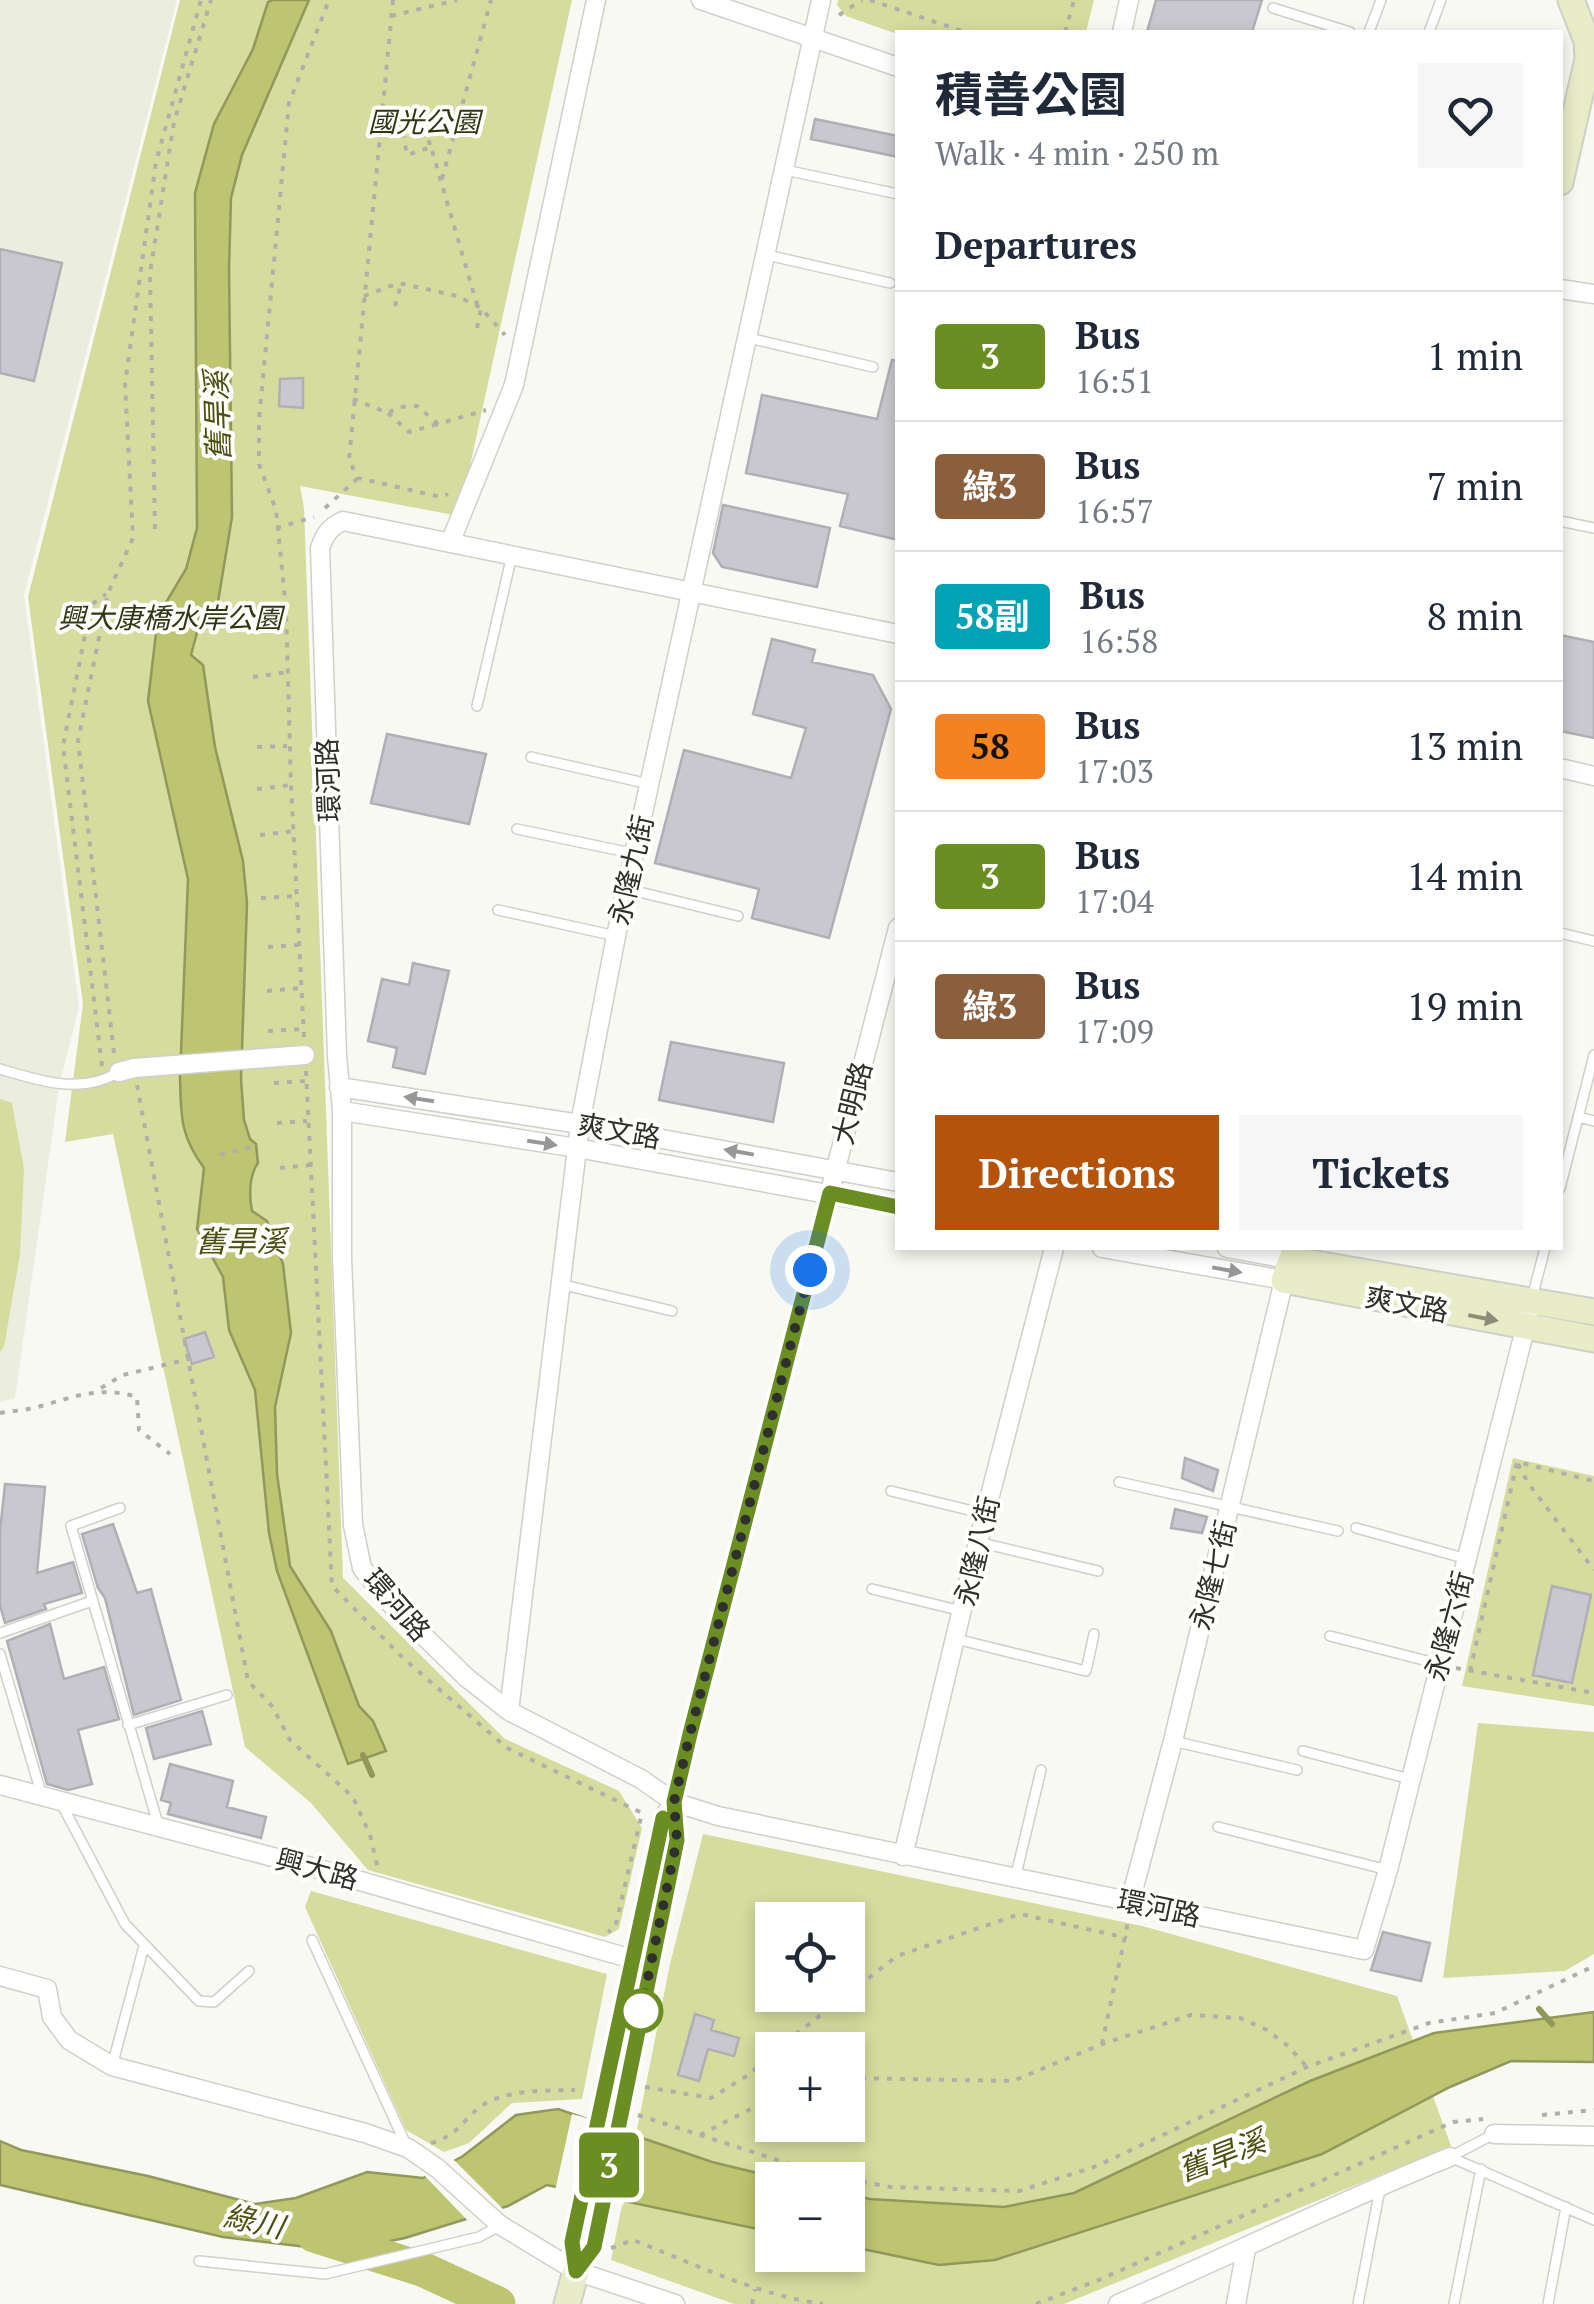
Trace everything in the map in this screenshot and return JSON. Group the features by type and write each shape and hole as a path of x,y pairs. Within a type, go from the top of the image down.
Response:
{"street":[{"path":"596,0 514,385 450,543 895,633"},
{"path":"701,0 895,67"},
{"name":"永隆九街","path":"509,1711 580,1124 616,936 821,0"},
{"path":"1122,30 1129,0"},
{"path":"1563,165 1575,96 1588,59 1588,41 1576,6"},
{"path":"1563,289 1594,294"},
{"name":"環河路","path":"450,543 342,521 328,530 320,548 342,1111 348,1435 353,1525 362,1568 428,1643 509,1711 641,1778 674,1802 718,1816 903,1856 1364,1950"},
{"path":"1563,769 1594,776"},
{"name":"大明路","path":"612,2102 626,2082 677,1840 674,1802 895,940"},
{"path":"119,1074 304,1055"},
{"name":"爽文路","path":"339,1087 580,1124 895,1181"},
{"name":"爽文路","path":"342,1111 577,1148 895,1206"},
{"name":"永隆八街","path":"903,1856 1053,1250"},
{"name":"爽文路","path":"1129,1250 1291,1262 1594,1312"},
{"name":"爽文路","path":"1236,1250 1526,1327 1594,1339"},
{"name":"永隆七街","path":"1130,1902 1291,1262"},
{"name":"永隆六街","path":"1364,1950 1388,1870 1532,1300"},
{"name":"興大路","path":"0,1785 632,1959"},
{"name":"大明路","path":"612,2102 632,1959 663,1818 674,1802"},
{"path":"0,1976 47,1988 52,2017 70,2040 112,2066 408,2148 437,2168 500,2225 576,2271 675,2304"},
{"path":"567,2304 576,2271 572,2242 612,2102"},
{"path":"576,2271 602,2247 612,2102"},
{"path":"1493,2127 1594,2136"},
{"path":"1118,2304 1450,2157"},
{"path":"1236,2304 1246,2249"}],"lane":[{"path":"1373,30 1381,0"},
{"path":"1430,30 1442,0"},
{"path":"1272,8 1344,30"},
{"path":"785,170 895,193"},
{"path":"767,255 890,282"},
{"path":"749,338 872,367"},
{"path":"1563,522 1594,528"},
{"path":"476,706 512,555"},
{"path":"531,757 649,784"},
{"path":"517,829 636,854"},
{"path":"627,890 738,916"},
{"path":"498,910 616,936"},
{"path":"1563,934 1594,940"},
{"path":"1563,1176 1594,1055"},
{"path":"0,1069 60,1086 119,1074"},
{"path":"1578,1117 1594,1120"},
{"path":"1532,1300 1544,1250"},
{"path":"560,1284 672,1310"},
{"path":"1118,1482 1338,1531"},
{"path":"891,1491 985,1514"},
{"path":"120,1508 71,1526 158,1827"},
{"path":"1356,1528 1467,1559"},
{"path":"978,1542 1098,1571"},
{"path":"872,1589 963,1612"},
{"path":"0,1633 92,1601"},
{"path":"956,1640 1086,1670 1094,1634"},
{"path":"1330,1636 1439,1664"},
{"path":"0,1654 51,1798 125,1924 199,2001 214,2002 248,1972"},
{"path":"128,1724 227,1696"},
{"path":"1173,1741 1298,1770"},
{"path":"1303,1751 1410,1778"},
{"path":"1015,1879 1040,1770"},
{"path":"1218,1828 1388,1870"},
{"path":"312,1940 408,2148"},
{"path":"112,2066 144,1946"},
{"path":"1450,2157 1493,2127"},
{"path":"1450,2157 1594,2220"},
{"path":"1454,2304 1482,2169"},
{"path":"1358,2304 1380,2185"},
{"path":"1548,2304 1566,2207"},
{"path":"200,2261 325,2274 479,2236 500,2225"}],"path":[{"path":"201,0 156,162 124,384 132,538 108,593 78,741 110,1038 189,1359 248,1682 272,1706 290,1740 353,1798 370,1834 378,1868"},
{"path":"155,529 150,273 174,122 211,0"},
{"path":"330,0 289,103 258,420 259,464 276,510 286,609 289,746 332,1586 403,1658 507,1748 642,1813 615,1928 604,1934"},
{"path":"358,478 349,460 393,0"},
{"path":"391,16 456,0"},
{"path":"441,180 491,0"},
{"path":"870,0 959,30"},
{"path":"1066,30 1074,0"},
{"path":"382,130 402,127 407,155 431,147"},
{"path":"424,128 479,308 477,328"},
{"path":"364,296 400,284 457,296 479,308 504,336"},
{"path":"395,306 400,284"},
{"path":"354,399 388,413 409,432 488,410 490,404"},
{"path":"388,413 400,406 417,406 438,424"},
{"path":"276,528 311,520 358,478"},
{"path":"358,478 440,497 457,488"},
{"path":"108,593 91,605 63,746 81,893 119,1074"},
{"path":"255,613 286,609"},
{"path":"190,621 206,619"},
{"path":"83,644 96,649"},
{"path":"254,678 289,672"},
{"path":"257,747 289,746"},
{"path":"257,789 291,786"},
{"path":"260,836 295,831"},
{"path":"81,893 94,891"},
{"path":"261,898 298,896"},
{"path":"268,947 300,945"},
{"path":"267,991 301,988"},
{"path":"268,1032 303,1029"},
{"path":"274,1083 306,1081"},
{"path":"277,1124 308,1121"},
{"path":"220,1155 252,1146"},
{"path":"280,1168 310,1165"},
{"path":"97,1390 124,1374 189,1359"},
{"path":"0,1414 97,1390 116,1391 138,1397 139,1430 170,1454"},
{"path":"1491,1454 1594,1481"},
{"path":"1517,1462 1528,1483 1594,1570"},
{"path":"1517,1462 1470,1671 1594,1693"},
{"path":"865,1981 897,1956 1020,1914 1127,1938 1102,2044"},
{"path":"638,2115 840,2178 891,2186 1019,2191 1096,2166 1307,2067 1429,2023 1495,2012 1594,1966"},
{"path":"799,2032 825,2012"},
{"path":"865,2078 1013,2081 1102,2044 1191,2015 1240,2018 1277,2038 1307,2067"},
{"path":"626,2082 711,2098 755,2069"},
{"path":"408,2148 449,2138 486,2103 518,2092 575,2090"},
{"path":"700,2135 755,2107"},
{"path":"1531,2116 1594,2110"},
{"path":"1036,2304 1117,2272 1453,2122 1493,2127"},
{"path":"602,2247 632,2240 756,2288 823,2304"},
{"path":"752,2304 756,2288"}],"shaded area":[{"path":"0,0 177,0 24,595 79,1007 59,1087 15,1398 0,1402"}],"green space":[{"name":"興大康橋水岸公園","path":"180,0 572,0 459,516 300,486 304,508 343,1578 505,1739 619,1791 642,1828 619,1929 605,1937 368,1870 311,1803 245,1747 113,1134 65,1142 83,1004 28,597"},
{"path":"838,0 1094,0 1086,30 895,30 895,33 846,16 837,5"},
{"path":"0,1099 12,1103 24,1169 20,1254 0,1352"},
{"path":"1513,1458 1594,1476 1594,1706 1462,1686"},
{"path":"1478,1723 1594,1732 1594,1954 1565,1971 1443,1978"},
{"path":"703,1834 1142,1926 1397,1996 1451,2146 1064,2304 734,2304 611,2260 670,1964"},
{"path":"311,1891 607,1974 582,2099 512,2103 469,2143 444,2152 406,2130 305,1907"}],"water":[{"name":"舊旱溪","path":"309,0 242,155 231,198 232,517 216,614 199,625 191,655 203,665 215,747 243,861 247,903 241,1079 244,1120 250,1139 256,1144 258,1163 251,1180 251,1205 252,1211 267,1221 283,1264 291,1333 275,1407 277,1474 290,1566 331,1631 359,1706 373,1721 386,1751 348,1764 277,1571 269,1533 255,1390 229,1330 223,1277 197,1229 204,1168 186,1135 180,1091 188,879 148,701 158,616 186,569 197,528 195,193 214,124 253,49 268,2"},
{"name":"舊旱溪","path":"1594,2012 1594,2062 1511,2061 1450,2087 1322,2154 995,2260 939,2265 865,2250 865,2198 1004,2207 1074,2193 1310,2081 1434,2033"},
{"path":"558,2109 712,2162 755,2172 755,2228 547,2185 508,2206 405,2238 341,2251 223,2237 0,2185 0,2141 21,2150 148,2176 255,2204 296,2198 367,2172 423,2178 463,2156 516,2115"}],"pier":[{"path":"572,2114 639,2132 623,2206 555,2191"},
{"path":"453,2159 506,2212 470,2223 422,2173"}],"building":[{"path":"1156,0 1262,0 1253,30 1148,30"},
{"path":"815,119 895,135 895,156 811,139"},
{"path":"0,249 62,263 34,381 0,373"},
{"path":"892,360 895,360 895,539 840,526 848,494 746,473 762,395 877,419"},
{"path":"303,378 303,408 279,406 280,379"},
{"path":"723,505 830,528 817,587 722,567 713,553"},
{"path":"1563,636 1594,642 1594,738 1563,732"},
{"path":"772,639 815,650 812,662 873,675 891,709 829,938 752,918 759,889 655,863 684,750 791,778 806,728 753,714"},
{"path":"387,734 486,754 469,824 371,803"},
{"path":"413,963 449,971 425,1074 393,1067 397,1048 368,1041 382,979 409,985"},
{"path":"671,1042 784,1063 773,1122 659,1100"},
{"path":"205,1332 214,1357 192,1364 184,1339"},
{"path":"1185,1458 1218,1470 1213,1491 1182,1478"},
{"path":"5,1484 45,1487 37,1573 73,1562 82,1593 44,1604 46,1609 5,1623 0,1605 0,1531"},
{"path":"1175,1509 1207,1517 1202,1533 1171,1528"},
{"path":"113,1524 137,1593 151,1589 181,1700 134,1715 105,1598 98,1588 82,1534"},
{"path":"1552,1586 1591,1595 1572,1683 1533,1675"},
{"path":"50,1624 64,1679 104,1667 119,1719 78,1730 92,1784 68,1790 47,1784 7,1641"},
{"path":"202,1711 211,1744 154,1759 146,1728"},
{"path":"170,1764 233,1781 227,1807 266,1817 261,1838 168,1814 171,1803 161,1800"},
{"path":"1383,1932 1430,1943 1421,1981 1371,1970"},
{"path":"695,2014 714,2020 711,2030 739,2038 734,2056 708,2049 699,2081 678,2075"}],"waterway":[{"name":"舊旱溪","path":"363,1755 372,1775"},
{"path":"1539,2009 1552,2024"},
{"name":"綠川","path":"314,2235 422,2269 498,2304"}],"bus line":[{"name":"3","path":"663,1818 572,2242 576,2271 594,2247 677,1840 674,1802 690,1734 830,1193 895,1206"}],"route":[{"path":"641,2011 677,1840 674,1802 810,1270"}],"park label":[{"name":"國光公園","path":"424,122"}]}
